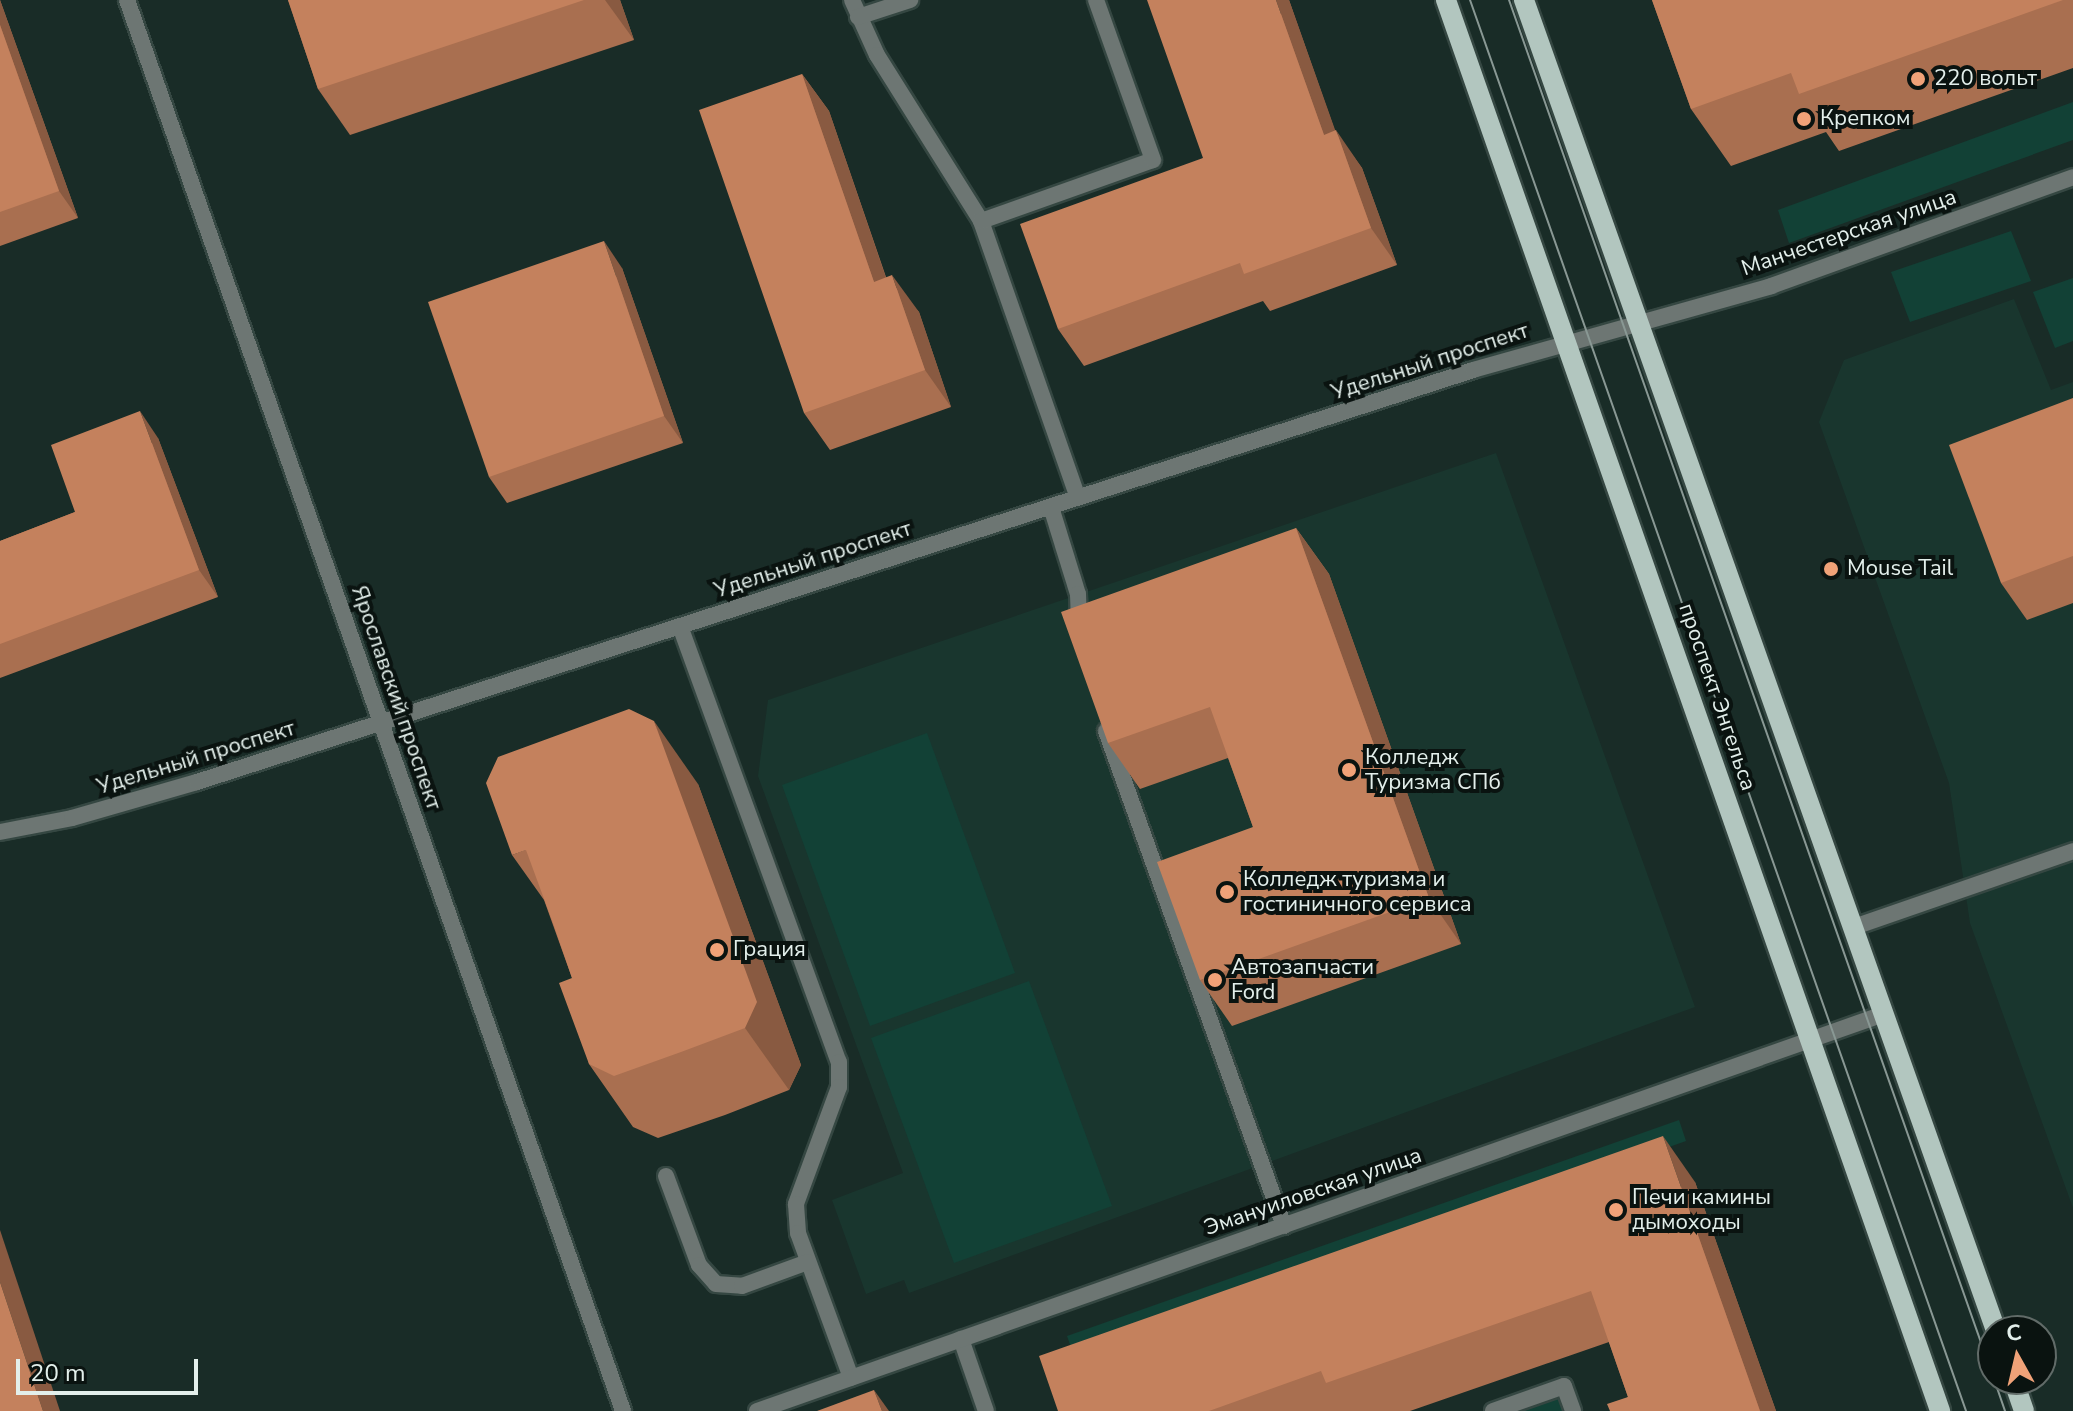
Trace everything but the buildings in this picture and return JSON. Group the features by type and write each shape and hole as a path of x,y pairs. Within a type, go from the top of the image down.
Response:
{"main road":[{"name":"проспект Энгельса","path":"1446,0 1940,1411"},
{"path":"1524,0 1990,1315"}],"street":[{"name":"Ярославский проспект","path":"127,0 623,1411"},
{"path":"852,0 858,17 981,221 1078,498"},
{"path":"858,17 910,0"},
{"path":"981,221 1153,160 1096,0"},
{"name":"Манчестерская улица","path":"1638,323 1771,286 2073,177"},
{"name":"Удельный проспект","path":"0,832 72,818 381,722 1566,342 1638,323"},
{"path":"1051,507 1078,594 1079,645"},
{"path":"680,626 839,1062 839,1087 796,1204 798,1233 851,1378"},
{"path":"1101,718 1284,1226"},
{"path":"1854,927 2073,851"},
{"name":"Эмануиловская улица","path":"757,1411 1884,1014"},
{"path":"666,1176 699,1265 716,1284 742,1286 808,1262"},
{"path":"961,1339 986,1411"},
{"path":"1493,1411 1564,1386 1573,1411"}],"shaded area":[{"path":"2073,102 2073,140 1789,243 1778,210"},
{"path":"2011,231 2031,281 1910,322 1891,272"},
{"path":"2073,278 2073,341 2055,348 2033,292"},
{"path":"2014,299 2051,390 2073,382 2073,1208 1970,923 1949,783 1819,422 1844,360"},
{"name":"Колледж туризма и гостиничного сервиса","path":"1496,453 1695,1007 909,1293 904,1280 866,1294 832,1200 903,1173 758,776 768,700"},
{"path":"927,733 1015,973 870,1026 782,785"},
{"path":"1029,981 1112,1206 954,1263 871,1038"},
{"path":"1679,1120 1686,1141 1074,1356 1067,1336"},
{"path":"1564,1386 1573,1411 1493,1411"}],"tram line":[{"path":"1470,0 1966,1411"},
{"path":"1509,0 1977,1331"},
{"path":"2000,1395 2005,1411"}],"place":[{"name":"220 вольт","path":"1918,79"},
{"name":"Крепком","path":"1804,119"},
{"name":"Mouse Tail","path":"1831,569"},
{"name":"Колледж Туризма СПб","path":"1349,770"},
{"name":"Колледж туризма и гостиничного сервиса","path":"1227,892"},
{"name":"Грация","path":"717,950"},
{"name":"Автозапчасти Ford","path":"1215,980"},
{"name":"Печи камины дымоходы","path":"1616,1210"}]}
